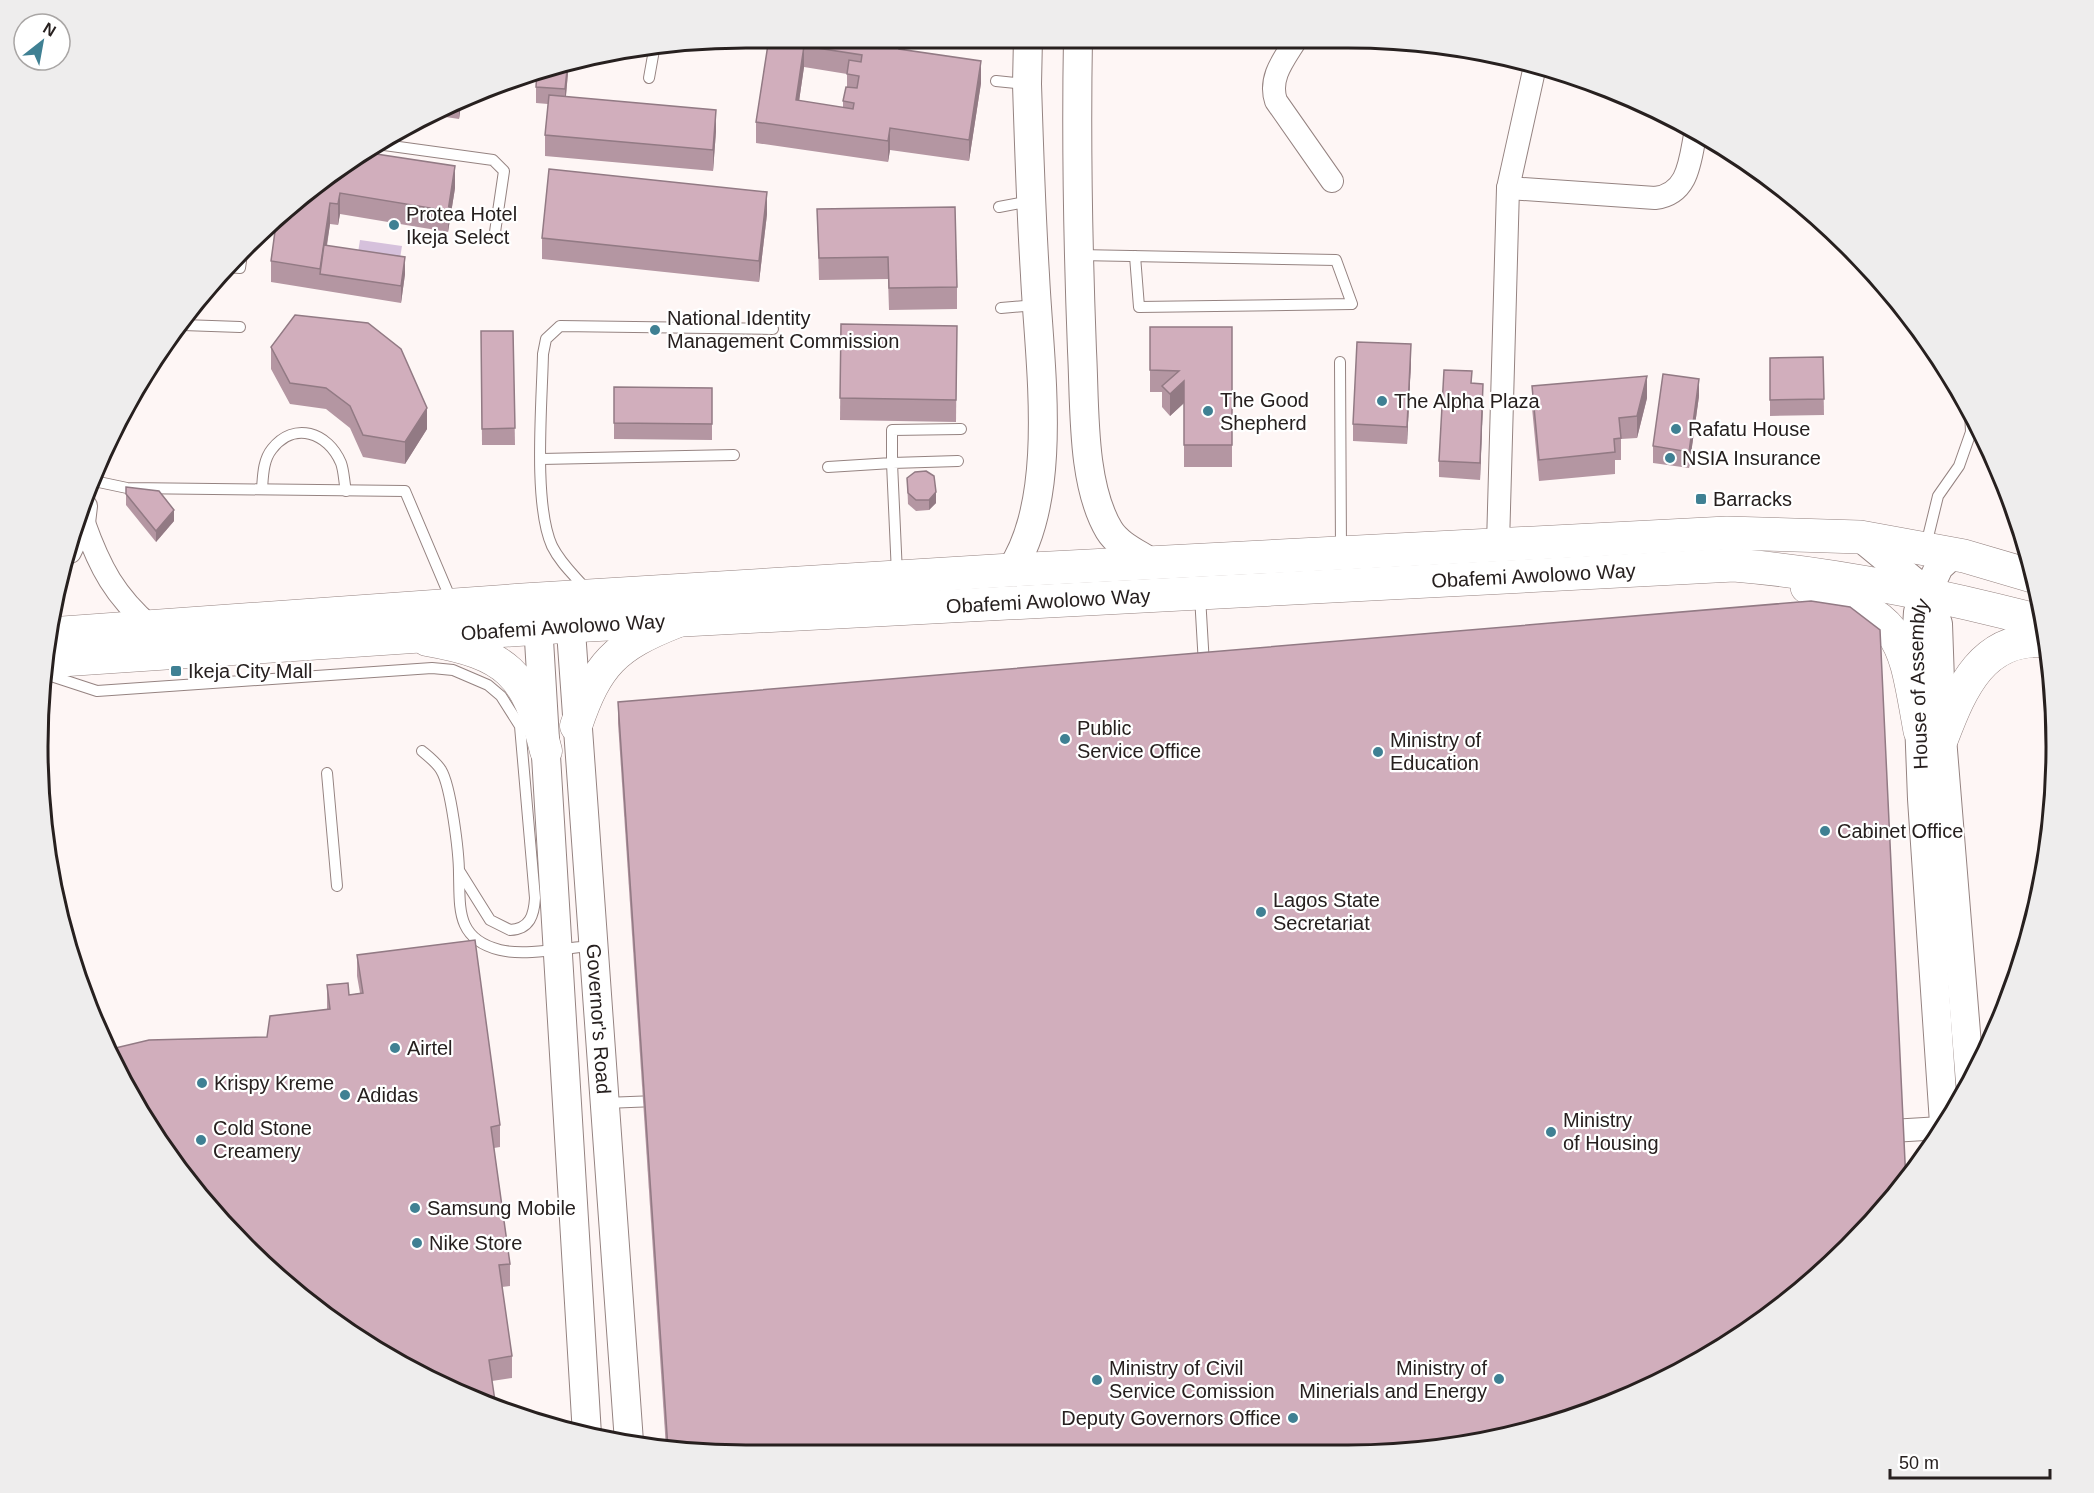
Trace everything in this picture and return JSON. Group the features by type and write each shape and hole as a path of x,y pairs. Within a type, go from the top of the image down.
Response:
{"main road":[{"name":"Obafemi Awolowo Way","path":"63,667 415,638 561,610 897,577 1727,533 1860,537 1939,552 2024,574"},
{"name":"Obafemi Awolowo Way","path":"57,633 453,605 561,610 676,622 1200,591 1734,565 1849,578 1928,593 2035,620"},
{"path":"1734,565 1846,599 1872,613 1894,633 1907,660 1931,735"},
{"path":"576,726 589,688 609,661 634,641 676,622"},
{"path":"415,638 458,646 489,656 505,666 523,685 536,711 546,751"},
{"path":"1931,735 1956,701 1968,679 1983,661 2004,647 2031,639 2038,640"}],"street":[{"path":"1011,570 1023,552 1036,508 1042,447 1031,201 1028,48"},
{"path":"1078,48 1076,200 1088,443 1098,504 1109,531 1122,544 1152,563"},
{"path":"1291,48 1276,74 1272,88 1276,101 1332,181"},
{"path":"1498,544 1508,188 1533,74"},
{"path":"1508,188 1666,197 1679,189 1686,177 1694,140"},
{"path":"1040,381 1084,380"},
{"path":"86,519 97,561 109,581 130,609 151,627"},
{"path":"1860,537 1928,593 1939,567 1939,552"},
{"name":"House of Assembly","path":"1928,593 1938,624 1931,735 1944,1110"},
{"name":"Governor's Road","path":"561,610 576,726 628,1435"},
{"name":"Governor's Road","path":"561,610 546,751 586,1426"},
{"name":"House of Assembly","path":"1931,735 1968,1066"},
{"path":"1857,1134 1932,1129"}],"lane":[{"path":"649,78 653,54"},
{"path":"996,81 1027,84"},
{"path":"391,146 493,160 499,164 504,171 495,232"},
{"path":"999,207 1031,201"},
{"path":"1078,255 1136,256 1336,260 1353,304 1139,307 1136,256"},
{"path":"1001,308 1036,305"},
{"path":"189,325 240,327"},
{"path":"561,610 566,569 547,534 541,459 543,354 546,339 560,326 773,329"},
{"path":"1340,362 1341,553"},
{"path":"897,577 892,430 961,429"},
{"path":"1939,552 1938,496 1959,466 1971,432"},
{"path":"262,489 264,464 271,450 285,438 300,433 318,434 329,446 341,463 346,490"},
{"path":"541,459 734,454"},
{"path":"828,467 958,461"},
{"path":"100,483 127,488 405,491 453,605"},
{"path":"1200,591 1204,674"},
{"path":"63,667 97,691 432,668 453,670 471,676 501,696 519,726 535,898 534,914 527,924 510,930 490,920 460,872"},
{"path":"422,751 441,769 447,785 460,872 458,902 461,917 477,939 501,950 591,946"},
{"path":"327,773 337,886"},
{"path":"605,1103 664,1100"}],"shaded area":[{"path":"360,240 402,246 399,265 357,259"}],"building":[{"path":"767,48 804,48 796,100 853,109 854,103 843,101 846,87 857,88 859,76 847,74 849,60 861,62 862,55 817,48 899,48 981,61 969,140 890,128 888,141 756,122"},
{"path":"567,72 565,89 536,87 536,81"},
{"path":"549,95 716,110 713,150 545,135"},
{"path":"377,154 455,166 448,211 340,193 338,204 330,203 320,269 271,261 275,232 321,192"},
{"path":"549,169 767,192 759,261 542,238"},
{"path":"955,207 957,287 889,288 888,257 819,258 817,209"},
{"path":"324,245 405,257 401,286 320,274"},
{"path":"295,315 368,323 401,349 427,408 405,442 363,435 350,406 326,388 290,383 271,347"},
{"path":"841,324 957,326 956,400 840,398"},
{"name":"The Good Shepherd","path":"1150,327 1232,327 1232,445 1184,445 1184,381 1170,394 1162,386 1179,371 1150,370"},
{"path":"481,331 513,331 515,428 482,429"},
{"name":"The Alpha Plaza","path":"1357,342 1411,344 1407,427 1353,424"},
{"path":"1823,357 1824,399 1770,400 1770,358"},
{"path":"1444,370 1472,371 1471,383 1483,384 1480,463 1439,461"},
{"name":"Rafatu House","path":"1663,374 1699,379 1689,452 1653,446"},
{"path":"1647,376 1637,416 1619,418 1621,438 1614,439 1615,452 1539,460 1532,386"},
{"path":"614,387 712,388 712,424 614,423"},
{"path":"926,471 934,476 936,492 929,500 916,500 908,493 907,478 915,472"},
{"path":"126,487 159,491 174,510 156,531 126,494"},
{"name":"Lagos State Secretariat","path":"1811,601 1850,607 1880,630 1905,1167 1873,1207 1808,1272 1736,1327 1697,1351 1615,1392 1572,1408 1484,1432 1393,1444 1348,1445 746,1445 667,1440 618,702"},
{"path":"475,940 500,1125 491,1127 510,1264 499,1265 512,1356 489,1360 495,1398 438,1373 397,1351 321,1301 286,1272 221,1207 192,1172 142,1096 117,1048 149,1040 267,1037 270,1016 330,1009 327,985 348,983 349,995 363,993 357,955"}],"place":[{"name":"Protea Hotel Ikeja Select","path":"394,225"},
{"name":"National Identity Management Commission","path":"655,330"},
{"name":"The Alpha Plaza","path":"1382,401"},
{"name":"The Good Shepherd","path":"1208,411"},
{"name":"Rafatu House","path":"1676,429"},
{"name":"NSIA Insurance","path":"1670,458"},
{"name":"Barracks","path":"1701,499"},
{"name":"Ikeja City Mall","path":"176,671"},
{"name":"Public Service Office","path":"1065,739"},
{"name":"Ministry of Education","path":"1378,752"},
{"name":"Cabinet Office","path":"1825,831"},
{"name":"Lagos State Secretariat","path":"1261,912"},
{"name":"Airtel","path":"395,1048"},
{"name":"Krispy Kreme","path":"202,1083"},
{"name":"Adidas","path":"345,1095"},
{"name":"Ministry of Housing","path":"1551,1132"},
{"name":"Cold Stone Creamery","path":"201,1140"},
{"name":"Samsung Mobile","path":"415,1208"},
{"name":"Nike Store","path":"417,1243"},
{"name":"Ministry of Minerials and Energy","path":"1499,1379"},
{"name":"Ministry of Civil Service Comission","path":"1097,1380"},
{"name":"Deputy Governors Office","path":"1293,1418"}]}
